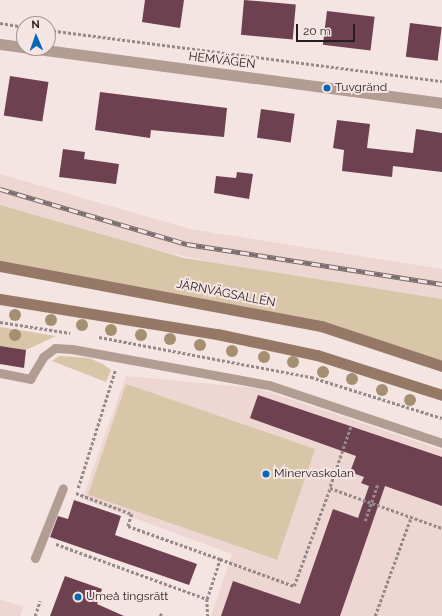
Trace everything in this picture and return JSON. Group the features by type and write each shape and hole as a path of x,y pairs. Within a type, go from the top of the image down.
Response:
{"main road":[{"name":"JÄRNVÄGSALLÉN","path":"0,266 321,326 442,366"},
{"path":"0,299 217,334 317,355 442,395"}],"street":[{"name":"HEMVÄGEN","path":"0,44 442,103"}],"lane":[{"path":"0,372 30,378 43,356 55,348 120,358 269,385 357,413 442,443"},
{"path":"35,558 63,488"}],"path":[{"path":"0,23 16,26"},
{"path":"56,31 442,81"},
{"path":"120,358 76,493 132,514 128,526 294,586 357,413"},
{"path":"365,521 378,483"},
{"path":"330,488 442,528"},
{"path":"375,616 411,517"},
{"path":"43,539 207,599"},
{"path":"208,616 207,599 220,560"},
{"path":"35,616 40,600"},
{"path":"160,616 162,612"}],"shaded area":[{"path":"0,174 190,229 442,269 442,299 242,269 125,243 0,205"},
{"path":"0,205 184,258 442,299 442,366 321,326 0,266"},
{"path":"0,327 56,336 26,350 0,346"},
{"path":"59,356 89,358 103,364 111,370 106,382 52,361"},
{"name":"Minervaskolan","path":"126,376 257,388 442,450 442,616 211,616 232,554 82,499"},
{"path":"126,384 315,449 277,560 88,495"},
{"path":"0,599 23,607 20,616 0,616"}],"building":[{"path":"145,0 184,0 180,28 142,22"},
{"path":"244,0 296,5 293,39 241,35"},
{"path":"327,11 375,17 370,51 323,45"},
{"path":"410,23 442,27 438,61 406,57"},
{"path":"10,76 49,82 42,122 4,116"},
{"path":"100,92 227,108 224,137 151,130 150,138 95,130"},
{"path":"261,109 295,114 291,142 257,138"},
{"path":"337,120 370,124 367,148 413,153 416,129 442,133 442,172 393,166 392,177 342,171 344,150 333,148"},
{"path":"63,149 85,152 84,159 119,164 116,184 59,177"},
{"path":"237,172 253,174 249,199 214,193 216,176 236,178"},
{"path":"0,346 26,350 24,368 0,364"},
{"path":"258,395 442,457 442,506 385,486 340,616 221,616 233,581 300,604 333,509 358,518 369,486 361,483 364,477 350,472 356,456 250,418"},
{"path":"74,500 121,516 115,535 197,564 189,585 50,537 58,516 68,519"},
{"name":"Umeå tingsrätt","path":"65,576 102,589 97,604 124,616 50,616"}],"railway":[{"path":"0,189 187,244 442,284"}],"place":[{"name":"Tuvgränd","path":"327,88"},
{"name":"Minervaskolan","path":"266,474"},
{"name":"Umeå tingsrätt","path":"78,597"}]}
